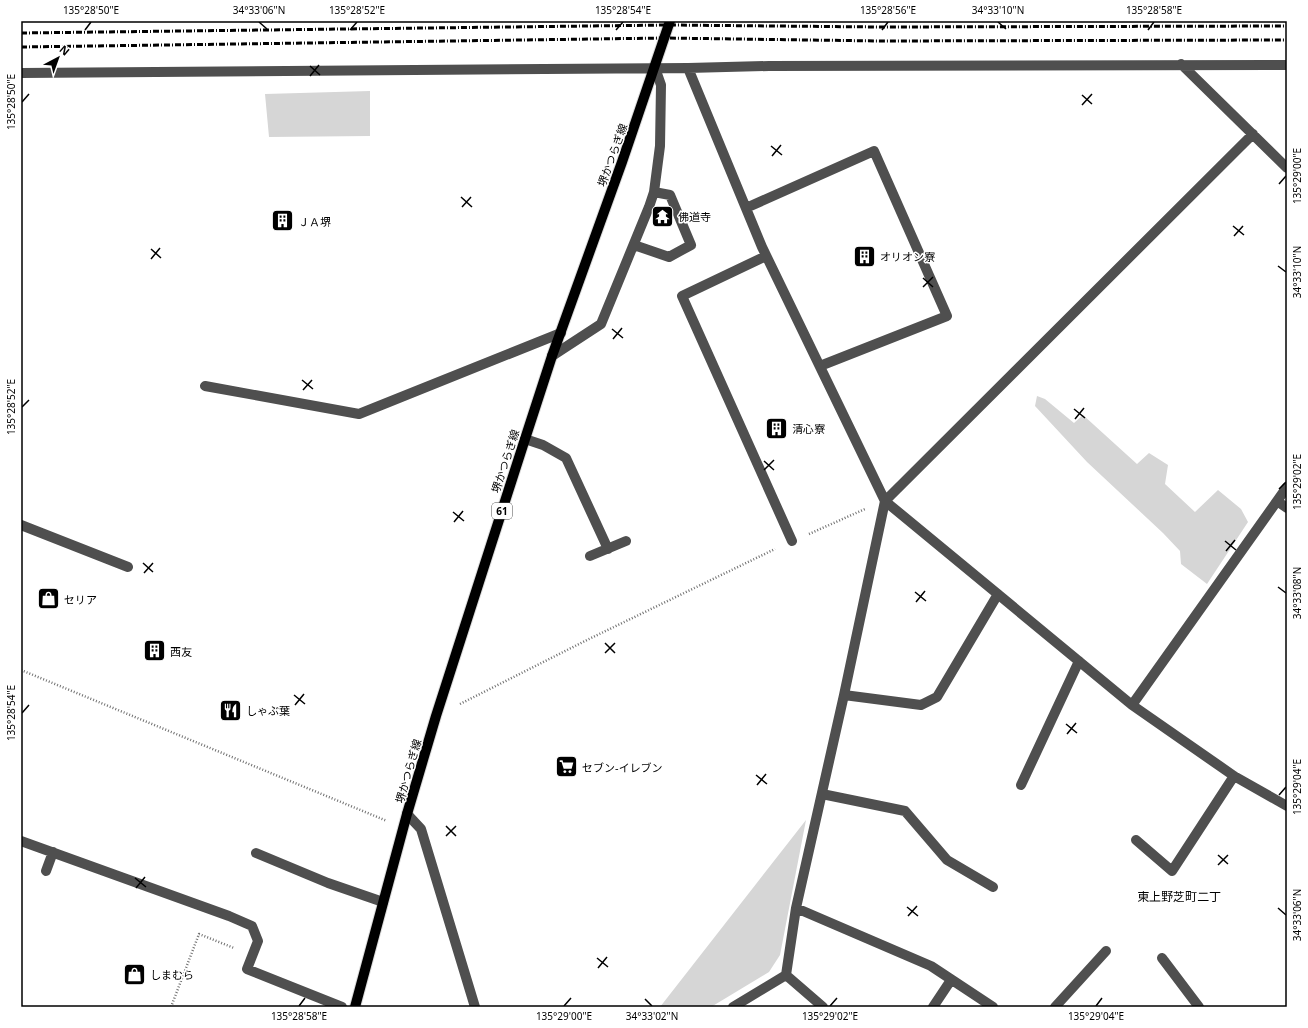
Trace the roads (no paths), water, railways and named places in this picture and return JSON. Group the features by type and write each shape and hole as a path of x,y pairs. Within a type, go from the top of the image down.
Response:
{"main road":[{"name":"堺かつらぎ線","path":"355,1007 407,814 436,716 552,356 562,332 655,68 670,21"}],"street":[{"path":"21,73 688,68 769,66 1181,64 1287,65"},
{"path":"1181,64 1287,168"},
{"path":"552,356 601,324 654,192 660,146 661,85 655,68"},
{"path":"688,68 766,256 885,500 1132,705 1234,776 1287,806"},
{"path":"786,975 796,908 844,695 885,500 1253,134"},
{"path":"746,208 874,151 947,316 820,366"},
{"path":"634,245 669,257 691,245 670,195 654,192"},
{"path":"766,256 682,296 792,541"},
{"path":"205,386 359,414 562,332"},
{"path":"525,439 543,445 566,458 608,549"},
{"path":"1132,705 1287,487"},
{"path":"1276,501 1287,508"},
{"path":"21,525 128,567"},
{"path":"590,556 626,541"},
{"path":"844,695 921,705 936,697 998,594"},
{"path":"1021,785 1079,661"},
{"path":"1136,840 1172,872 1234,776"},
{"path":"822,794 905,811 947,860 993,887"},
{"path":"407,814 421,829 475,1007"},
{"path":"21,841 229,916 252,926 258,941 247,969 342,1007"},
{"path":"46,871 53,852"},
{"path":"256,853 341,888 383,902"},
{"path":"796,908 931,966 993,1007"},
{"path":"1055,1007 1106,950"},
{"path":"1162,958 1197,1006"},
{"path":"733,1007 786,975"},
{"path":"786,975 823,1007"},
{"path":"933,1007 951,980"}],"railway":[{"path":"21,33 669,25 880,27 1287,26"},
{"path":"21,47 665,38 880,41 1287,40"}],"place":[{"name":"佛道寺","path":"663,216"},
{"name":"ＪＡ堺","path":"282,221"},
{"name":"オリオン寮","path":"864,256"},
{"name":"清心寮","path":"777,428"},
{"name":"セリア","path":"49,599"},
{"name":"西友","path":"154,651"},
{"name":"しゃぶ葉","path":"231,710"},
{"name":"セブン-イレブン","path":"567,767"},
{"name":"しまむら","path":"134,974"}],"district":[{"name":"東上野芝町二丁","path":"1179,896"}]}
